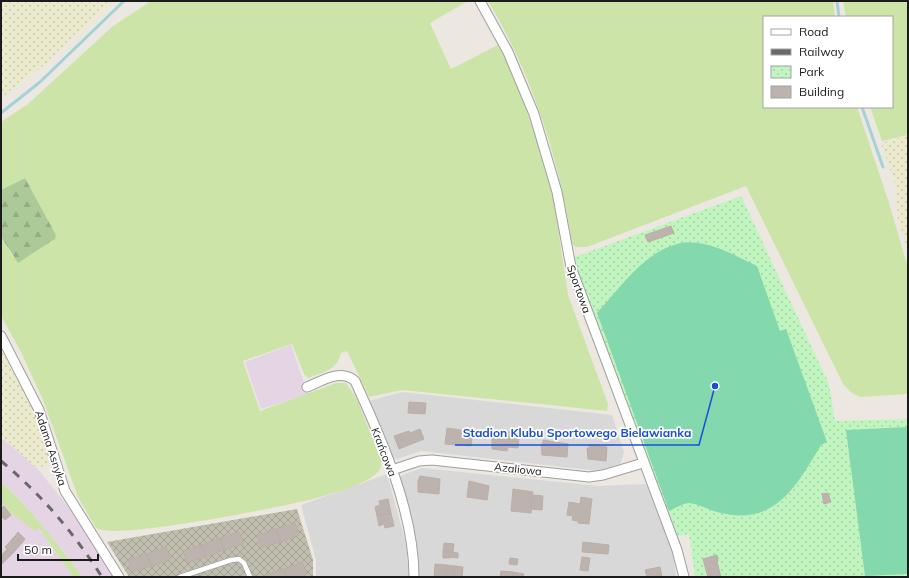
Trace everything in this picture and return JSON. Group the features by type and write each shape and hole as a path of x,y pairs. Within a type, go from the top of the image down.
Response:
{"street":[{"name":"Sportowa","path":"480,1 503,41 534,114 558,196 571,267 643,463 676,546 684,577"},
{"name":"Adama Asnyka","path":"1,336 39,410 65,491 119,577"},
{"name":"Krańcowa","path":"307,387 342,375 351,377 355,381 392,470 410,532 414,555 414,577"},
{"name":"Azaliowa","path":"392,470 419,461 432,460 589,477 603,475 643,463"}],"lane":[{"path":"180,577 231,560 239,559 244,563 250,577"}],"shaded area":[{"path":"291,345 308,394 261,409 245,362"},
{"path":"402,392 612,415 624,452 621,463 598,471 421,451 398,459 393,458 369,401"},
{"path":"1,438 33,463 80,522 116,577 82,577 66,554 20,500 1,483"},
{"path":"422,468 598,486 646,484 673,553 676,577 419,577 417,545 413,525 399,481 402,475"},
{"path":"387,474 406,544 409,577 316,577 316,560 301,505"},
{"path":"1,501 11,513 39,528 73,577 1,577"},
{"path":"297,509 313,560 313,577 129,577 107,542"}],"green space":[{"path":"1,1 114,1 48,62 1,98"},
{"path":"151,1 468,1 430,23 451,69 498,45 512,71 536,137 554,201 568,295 608,404 607,411 402,390 369,397 347,351 341,353 336,364 329,370 308,378 304,374 292,344 243,361 260,411 336,383 346,383 357,399 381,460 380,470 376,474 359,484 333,493 309,500 266,509 164,527 109,531 96,528 78,497 43,400 21,352 1,316 1,237 13,257 55,238 56,235 25,178 1,190 1,122 28,104 113,26"},
{"path":"488,1 833,1 835,16 763,16 763,108 857,108 889,203 908,268 908,394 860,397 852,393 843,384 746,186 587,247 575,247 572,243 560,180 542,118 518,58"},
{"path":"843,1 908,1 908,135 882,141 870,108 893,108 893,16 846,16"},
{"path":"908,135 908,253 898,218 896,187 882,146 885,142"},
{"path":"25,178 56,235 55,239 18,263 1,237 1,190"},
{"path":"741,196 829,384 835,421 908,419 908,577 695,577 689,534 677,536 670,523 572,258"},
{"path":"681,243 711,246 757,266 780,331 786,329 827,442 821,445 803,474 783,499 770,508 756,513 740,515 721,513 689,503 669,511 597,313 634,271 644,262 668,247"},
{"path":"1,348 34,413 49,461 47,466 34,466 1,436"},
{"path":"908,427 908,574 865,576 846,430"},
{"path":"1,483 15,494 34,516 65,553 82,577 73,577 39,528 35,531 11,513 1,501"}],"building":[{"path":"671,226 674,233 648,242 645,235"},
{"path":"409,402 426,403 425,414 408,413"},
{"path":"447,428 473,432 471,446 445,444"},
{"path":"420,429 424,439 399,449 394,436 409,431 410,433"},
{"path":"499,431 510,432 509,435 519,436 518,448 508,447 507,451 492,449 492,438 499,437"},
{"path":"543,440 568,444 567,457 542,455 541,444 543,444"},
{"path":"589,445 607,447 606,461 588,459 587,448 589,449"},
{"path":"420,476 440,479 439,494 418,492 418,481"},
{"path":"469,481 489,486 487,500 467,497"},
{"path":"513,489 533,492 531,513 511,511"},
{"path":"828,493 831,502 824,504 822,494"},
{"path":"533,495 543,496 542,510 531,509"},
{"path":"581,497 592,499 589,524 578,523 578,521 572,520 573,516 567,515 569,502 580,504"},
{"path":"388,499 391,513 377,516 375,507 380,505 379,501"},
{"path":"4,506 11,515 5,520 1,516 1,509"},
{"path":"391,513 394,526 385,528 384,524 379,526 377,516"},
{"path":"295,523 299,535 280,542 276,529"},
{"path":"276,529 280,542 261,548 257,536"},
{"path":"18,532 25,539 22,543 15,536"},
{"path":"239,532 244,544 224,550 220,538"},
{"path":"15,536 22,543 12,554 5,547"},
{"path":"220,538 224,550 206,557 201,545"},
{"path":"583,542 609,545 608,554 582,552"},
{"path":"444,543 454,544 453,552 443,551"},
{"path":"201,545 206,557 187,563 183,551"},
{"path":"166,547 170,560 151,566 147,554"},
{"path":"7,549 12,554 1,565 1,556"},
{"path":"443,551 451,552 450,558 443,558"},
{"path":"451,552 458,553 458,558 450,557"},
{"path":"147,554 151,566 132,572 128,560"},
{"path":"717,555 717,562 721,577 708,577 703,559"},
{"path":"582,557 590,558 588,571 580,570"},
{"path":"510,558 518,559 517,565 509,564"},
{"path":"302,562 307,574 299,577 286,577 284,569"},
{"path":"435,564 447,565 446,577 434,577"},
{"path":"447,565 455,566 454,577 446,577"},
{"path":"455,566 463,567 462,577 454,577"},
{"path":"660,567 662,577 647,577 645,570"},
{"path":"284,569 286,577 266,577 265,575"},
{"path":"501,571 513,572 513,577 500,577"},
{"path":"513,572 524,574 523,577 513,577"}],"waterway":[{"path":"1,113 40,82 124,1"},
{"path":"837,1 839,16"},
{"path":"862,108 883,167"}],"railway":[{"path":"1,461 30,487 56,515 80,545 102,577"}],"place":[{"name":"Stadion Klubu Sportowego Bielawianka","path":"715,386"}]}
